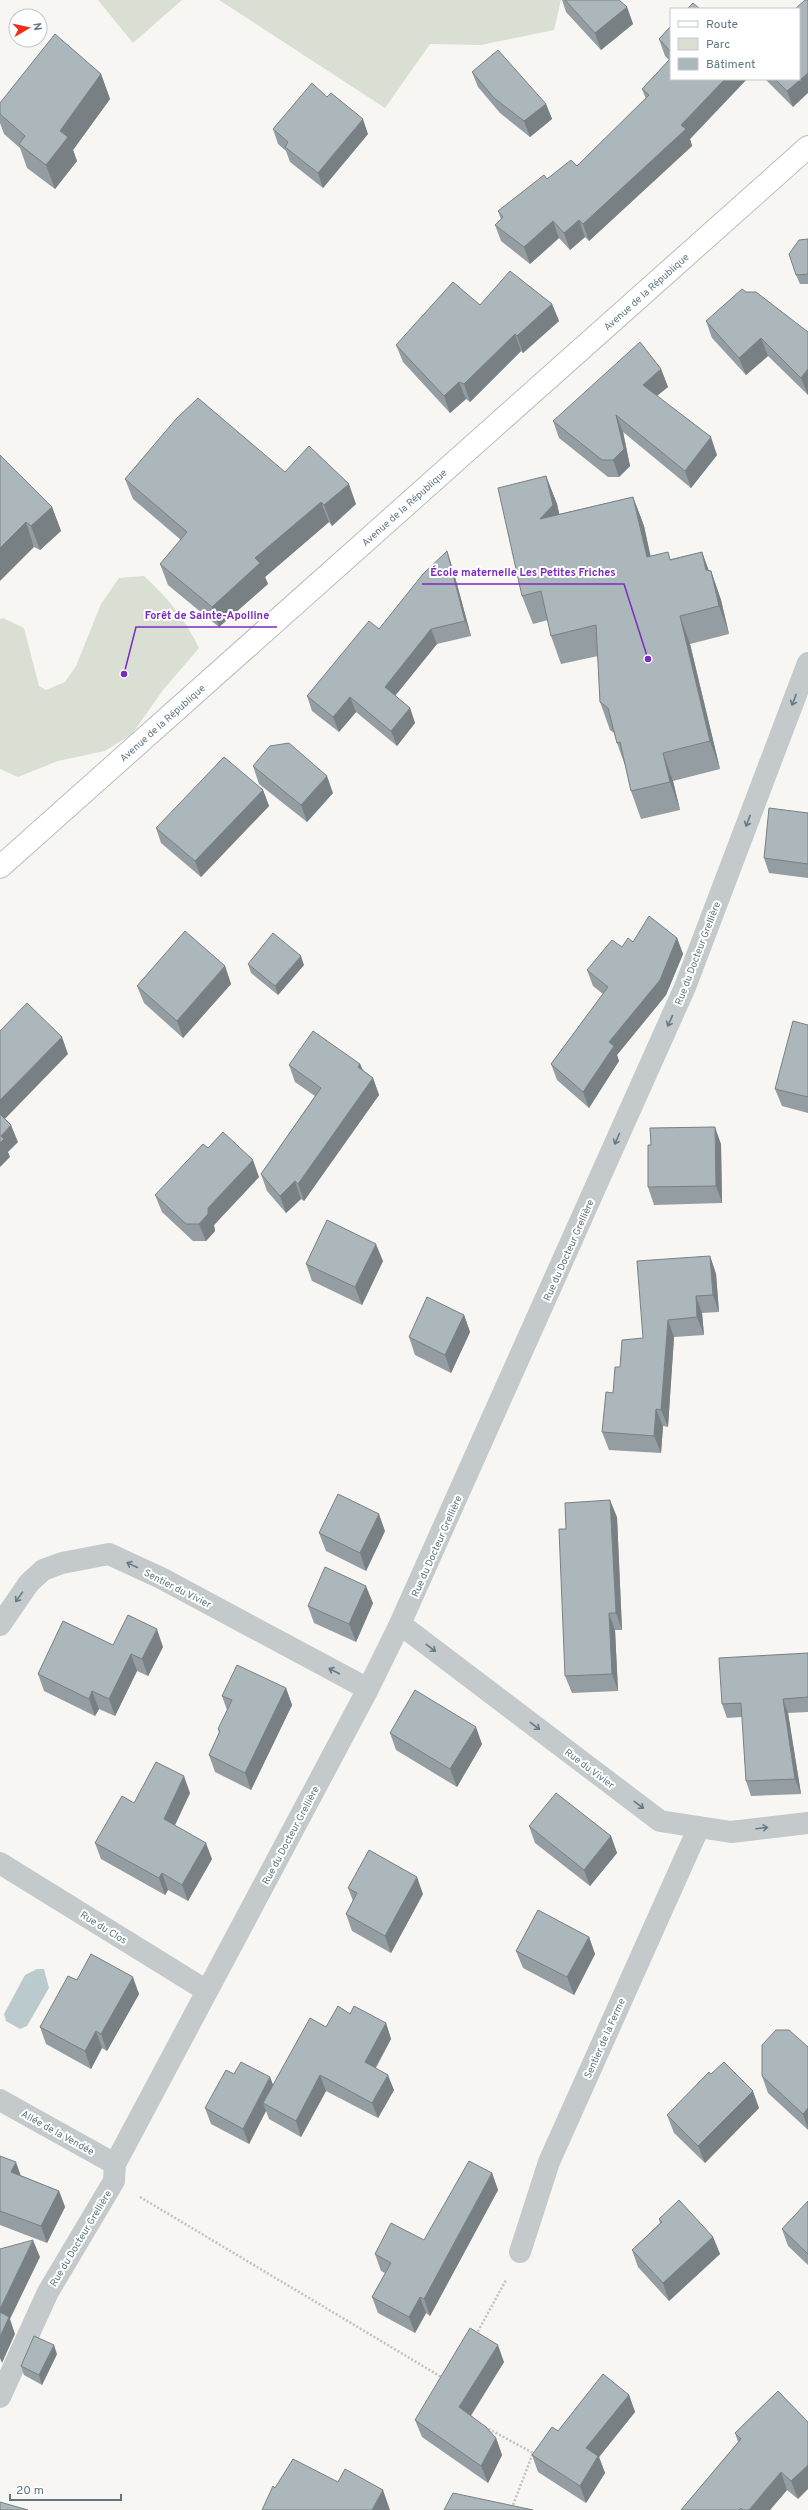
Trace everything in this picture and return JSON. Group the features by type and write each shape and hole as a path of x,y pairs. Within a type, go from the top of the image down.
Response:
{"main road":[{"name":"Avenue de la République","path":"0,867 808,147"}],"street":[{"name":"Rue du Docteur Grellière","path":"0,2397 48,2292 115,2173 207,1991 368,1689 400,1624 685,988 808,663"},
{"name":"Sentier du Vivier","path":"0,1625 29,1583 42,1570 62,1563 108,1554 161,1578 368,1689"},
{"name":"Rue du Vivier","path":"400,1624 660,1821 731,1832 808,1823"},
{"name":"Sentier de la Ferme","path":"520,2252 549,2162 699,1827"},
{"name":"Rue du Clos","path":"0,1863 207,1991"},
{"name":"Allée de la Vendée","path":"0,2100 115,2173"}],"path":[{"path":"115,2173 450,2383"},
{"path":"472,2342 520,2252"},
{"path":"478,2423 533,2453 511,2510"}],"green space":[{"path":"98,0 182,0 133,43"},
{"path":"219,0 561,0 554,30 481,45 430,44 385,108"},
{"path":"144,576 175,609 188,627 199,648 163,690 132,734 105,751 58,761 18,777 0,769 0,619 3,618 24,628 39,686 46,690 65,682 76,666 101,604 119,578"}],"shaded area":[{"path":"37,1969 44,1969 49,1988 27,2026 20,2029 6,2021 4,2014 25,1975"}],"building":[{"path":"565,0 619,0 627,7 595,33"},
{"path":"805,0 808,0 808,73 800,80 800,8 796,8"},
{"path":"693,3 699,8 688,8"},
{"path":"670,27 670,51 659,39"},
{"path":"55,34 101,74 60,131 68,137 46,165 19,144 25,136 0,114 0,103 44,48 48,48 48,43"},
{"path":"498,50 546,104 524,121 494,98 472,72"},
{"path":"670,59 670,80 724,80 681,125 686,129 583,224 579,220 564,233 553,221 524,247 495,225 503,217 498,211 544,175 547,179 571,160 577,166 649,95 642,89"},
{"path":"776,80 800,80 787,91"},
{"path":"312,83 327,97 331,93 363,119 318,173 285,147 288,142 273,129"},
{"path":"808,239 808,274 796,275 789,254 799,240"},
{"path":"510,271 552,304 517,336 515,334 464,384 459,382 444,396 396,345 453,282 480,305"},
{"path":"742,289 746,292 756,292 808,332 808,369 801,378 761,338 739,358 706,321"},
{"path":"640,342 661,369 643,385 711,437 685,471 616,415 624,449 613,460 602,460 553,421"},
{"path":"198,398 285,472 309,446 349,484 324,505 321,502 255,558 260,563 212,607 160,564 187,532 125,479 176,419"},
{"path":"0,455 52,507 31,526 26,522 0,548"},
{"path":"546,476 553,505 540,519 633,497 647,557 668,552 670,560 702,552 706,570 711,571 719,606 680,616 710,741 663,753 670,782 631,791 620,742 617,743 608,708 600,702 596,625 551,636 541,591 522,596 498,488"},
{"path":"447,551 465,621 431,629 385,687 410,708 391,731 350,697 333,717 307,696 369,621 379,629 423,574"},
{"path":"289,743 327,776 301,805 253,766 270,746"},
{"path":"224,757 263,790 195,861 156,828"},
{"path":"769,808 808,813 808,864 764,858"},
{"path":"649,916 677,938 660,980 609,1042 614,1046 583,1092 551,1064 608,987 587,970 612,940 622,947 628,938 633,942"},
{"path":"185,931 225,966 177,1021 137,986"},
{"path":"273,933 301,956 275,986 248,964"},
{"path":"27,1003 62,1037 0,1100 0,1031"},
{"path":"793,1021 808,1025 808,1097 775,1089"},
{"path":"313,1031 360,1064 358,1067 373,1078 298,1184 295,1181 280,1196 261,1174 321,1088 289,1065"},
{"path":"0,1114 11,1125 1,1136 4,1139 0,1143"},
{"path":"715,1127 716,1186 648,1187 648,1145 651,1145 650,1128"},
{"path":"223,1132 253,1160 208,1208 208,1214 199,1224 186,1224 155,1195 203,1144 208,1148"},
{"path":"327,1220 376,1244 355,1287 306,1264"},
{"path":"710,1256 713,1295 696,1296 697,1317 668,1320 661,1410 656,1409 654,1436 602,1432 606,1392 613,1393 615,1367 620,1367 622,1340 643,1338 637,1261"},
{"path":"427,1297 464,1315 445,1355 409,1337"},
{"path":"338,1494 379,1514 360,1553 319,1533"},
{"path":"610,1500 616,1613 609,1613 612,1674 565,1676 559,1529 566,1529 565,1503"},
{"path":"325,1567 366,1586 349,1624 308,1606"},
{"path":"128,1615 157,1629 142,1659 131,1654 109,1699 92,1691 89,1699 38,1674 63,1621 113,1645"},
{"path":"808,1653 808,1697 783,1699 795,1779 746,1781 741,1703 722,1704 719,1658"},
{"path":"237,1665 286,1688 245,1773 209,1755 220,1731 218,1729 232,1700 222,1696"},
{"path":"415,1690 476,1727 450,1769 390,1733"},
{"path":"156,1762 184,1776 164,1819 206,1843 182,1885 162,1873 159,1878 95,1843 122,1796 134,1803"},
{"path":"556,1793 611,1836 584,1870 529,1826"},
{"path":"369,1850 417,1877 385,1936 346,1914 357,1893 348,1888"},
{"path":"538,1910 589,1937 567,1977 516,1951"},
{"path":"91,1954 133,1977 101,2034 96,2031 85,2051 40,2027 68,1976 77,1980"},
{"path":"338,2006 350,2014 354,2006 386,2023 365,2062 388,2075 372,2103 320,2075 296,2121 263,2103 310,2018 326,2027"},
{"path":"776,2030 789,2030 808,2047 808,2108 803,2114 762,2076 762,2045"},
{"path":"241,2062 270,2077 243,2129 205,2108 226,2070 234,2074"},
{"path":"724,2062 753,2091 698,2146 667,2115 709,2072 711,2074"},
{"path":"0,2156 16,2162 11,2172 59,2191 41,2226 0,2211"},
{"path":"469,2161 492,2173 424,2299 420,2297 409,2317 372,2297 391,2263 375,2254 391,2223 424,2240"},
{"path":"679,2200 713,2237 663,2283 632,2250 662,2222 659,2219"},
{"path":"808,2201 808,2254 782,2229"},
{"path":"33,2240 0,2309 0,2249"},
{"path":"0,2312 9,2317 0,2337"},
{"path":"470,2328 498,2345 459,2407 486,2427 496,2438 481,2466 415,2420"},
{"path":"34,2336 54,2345 39,2375 21,2366"},
{"path":"603,2374 629,2395 586,2448 598,2456 580,2486 532,2455 552,2427 558,2431"},
{"path":"778,2391 808,2422 808,2465 791,2481 781,2472 749,2510 743,2510 741,2508 739,2510 681,2510 741,2439 735,2433"},
{"path":"293,2459 338,2482 345,2469 383,2490 372,2510 262,2510 273,2486 275,2488"},
{"path":"453,2493 533,2510 444,2510"},
{"path":"0,2502 28,2510 0,2510"}],"place":[{"name":"École maternelle Les Petites Friches","path":"648,659"},
{"name":"Forêt de Sainte-Apolline","path":"124,674"}]}
